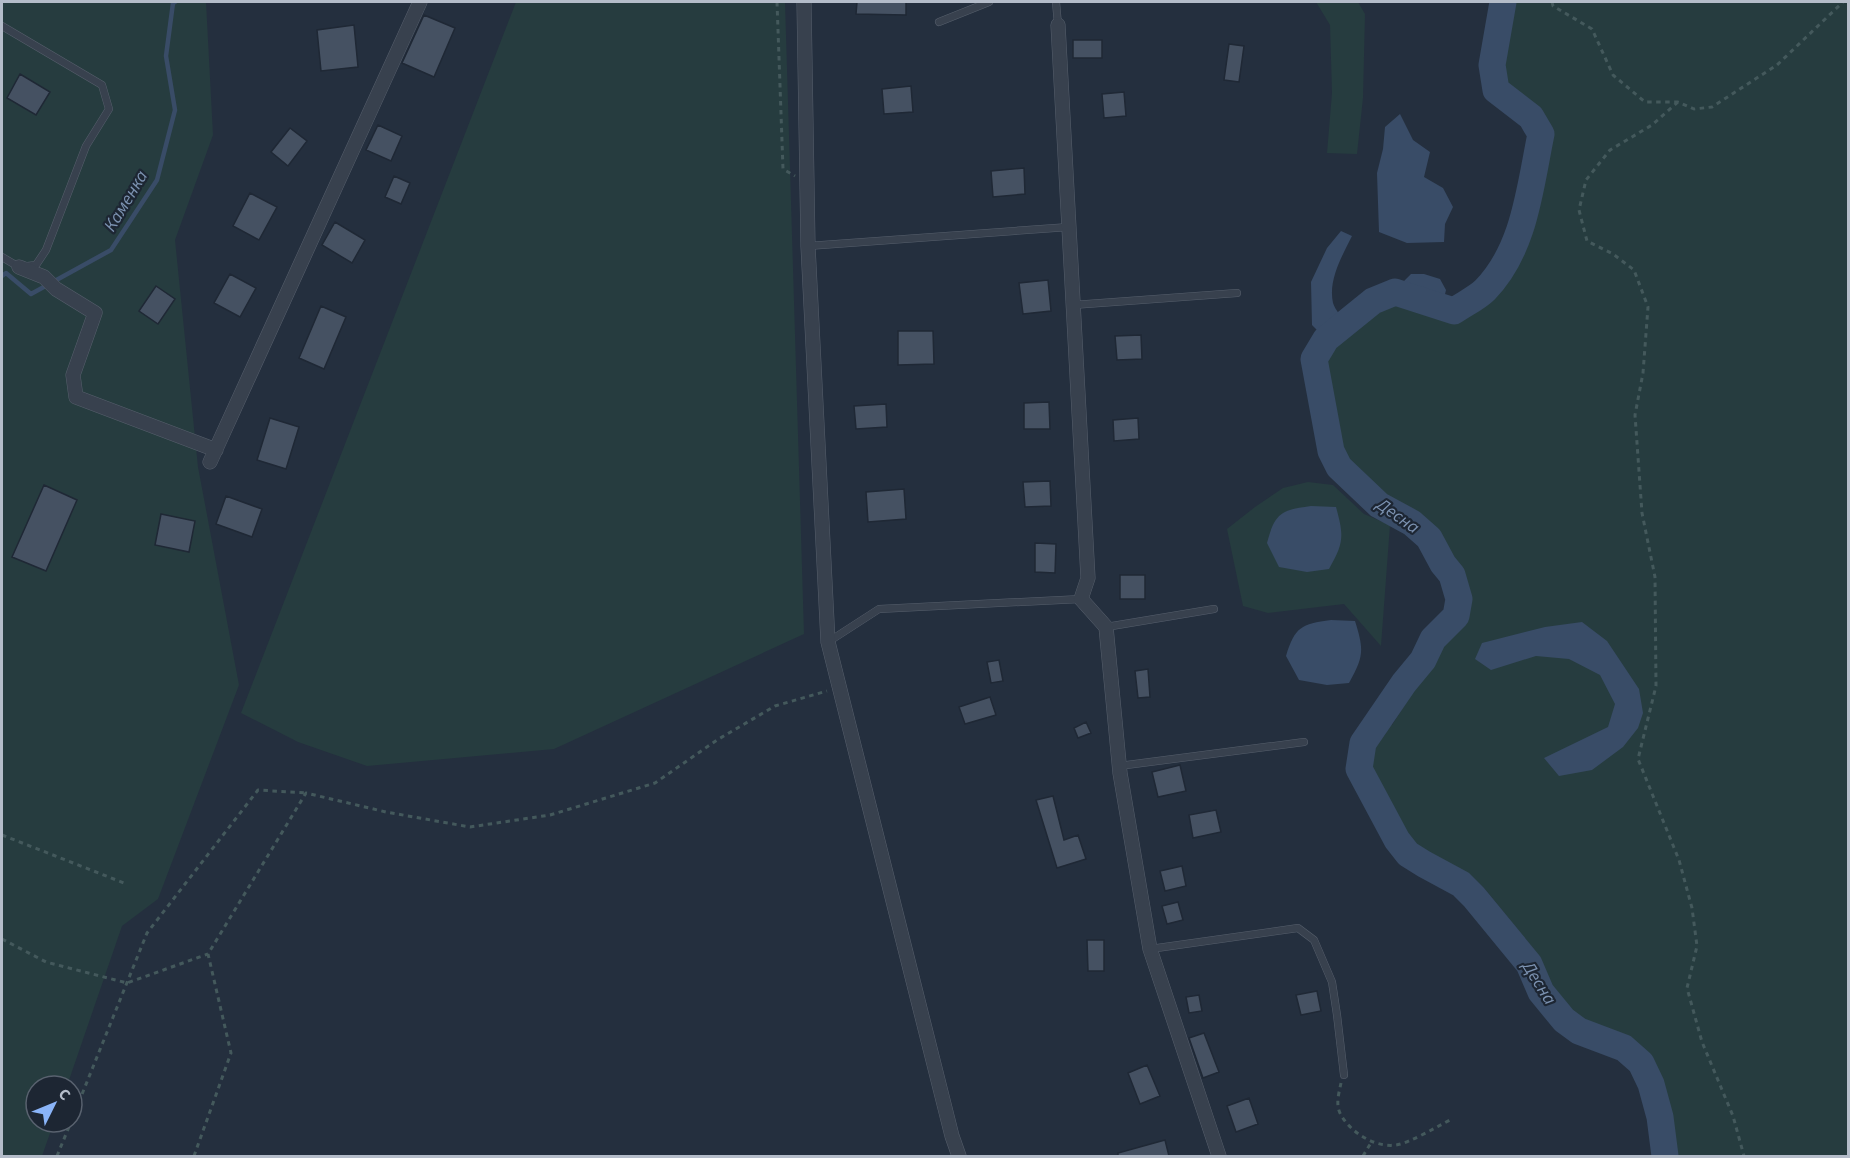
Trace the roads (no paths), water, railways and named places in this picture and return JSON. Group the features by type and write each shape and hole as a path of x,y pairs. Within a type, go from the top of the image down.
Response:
{"street":[{"path":"19,267 44,277 56,289 95,313 73,375 76,397 213,456 420,2"},
{"path":"804,2 808,246 828,642 952,1136 959,1156"},
{"path":"1058,25 1088,578 1080,599 1106,627 1119,766 1150,949 1219,1156"}],"lane":[{"path":"939,22 989,2"},
{"path":"1056,2 1058,25"},
{"path":"2,26 102,85 109,109 86,146 46,250 36,266 19,267 2,257"},
{"path":"808,246 1069,227"},
{"path":"1073,305 1237,293"},
{"path":"828,642 879,609 1080,599"},
{"path":"1106,627 1214,609"},
{"path":"1119,766 1304,742"},
{"path":"1150,949 1298,928 1314,940 1332,982 1344,1075"}],"water":[{"path":"1400,114 1413,140 1430,152 1424,177 1443,188 1453,207 1445,224 1444,242 1407,243 1379,232 1377,173 1385,127"},
{"path":"1341,231 1352,236 1337,268 1332,294 1334,306 1346,323 1326,339 1312,325 1311,282 1327,248"},
{"path":"1411,274 1424,274 1440,279 1446,290 1442,307 1398,293 1404,281"},
{"path":"1311,506 1336,507 1341,539 1334,560 1329,569 1307,572 1279,567 1267,543 1273,525 1286,512"},
{"path":"1331,620 1355,621 1361,653 1354,674 1349,683 1327,685 1299,680 1286,656 1296,633 1313,623"},
{"path":"1582,622 1607,641 1639,689 1643,713 1638,728 1623,747 1592,770 1559,776 1544,758 1608,727 1615,704 1600,675 1569,659 1536,656 1491,670 1475,659 1482,643 1545,627"}],"waterway":[{"name":"Каменка","path":"2,276 6,273 31,294 111,250 157,180 175,110 166,56 173,3 175,2"},
{"name":"Десна","path":"1503,2 1492,65 1496,90 1531,117 1541,134 1524,216 1509,256 1485,290 1454,311 1395,292 1373,301 1326,339 1314,359 1331,451 1339,467 1379,505 1412,523 1429,538 1443,564 1452,575 1459,599 1456,616 1433,639 1423,660 1404,683 1363,743 1359,769 1397,840 1408,854 1461,884 1474,897 1529,964 1541,992 1564,1020 1579,1031 1624,1048 1641,1063 1651,1084 1660,1117 1665,1156"}]}
